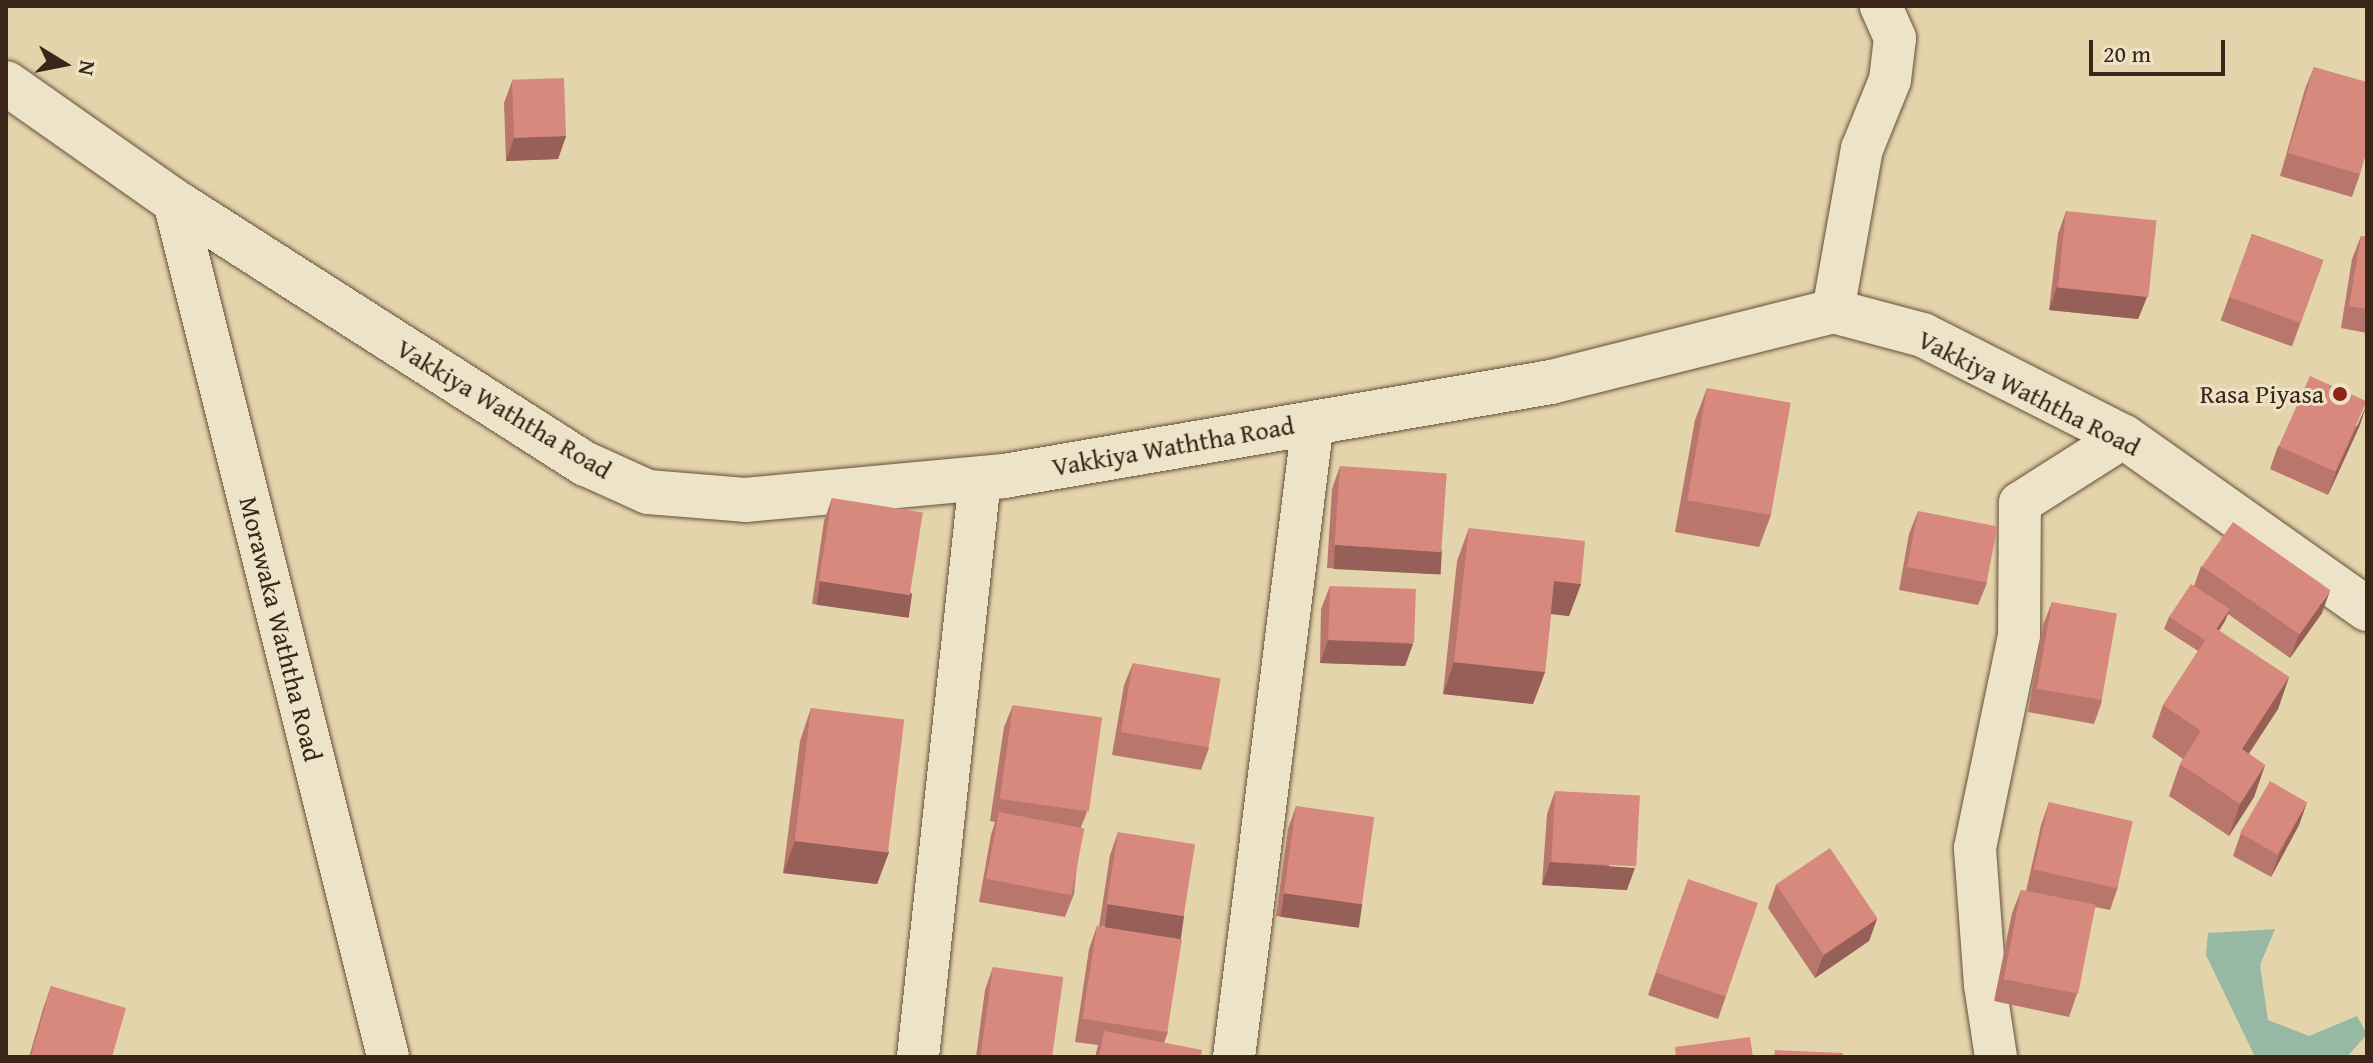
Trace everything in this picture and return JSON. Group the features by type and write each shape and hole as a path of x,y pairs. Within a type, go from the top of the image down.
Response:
{"street":[{"path":"1833,311 1862,149 1890,80 1895,38 1881,6"},
{"name":"Vakkiya Waththa Road","path":"6,83 174,201 586,464 648,492 745,500 980,479 1551,382 1833,311 1923,335 2124,437 2367,609"},
{"name":"Morawaka Waththa Road","path":"174,201 388,1057"},
{"path":"1234,1057 1313,422"},
{"path":"1996,1057 1985,985 1975,848 2019,635 2020,503 2124,437"},
{"path":"918,1057 980,479"}],"shaded area":[{"path":"2275,929 2260,965 2268,1020 2309,1036 2357,1016 2367,1034 2347,1057 2255,1057 2206,955 2208,933"}],"building":[{"path":"2314,67 2367,82 2367,150 2360,174 2288,153"},
{"path":"564,78 566,136 514,138 512,80"},
{"path":"2066,211 2157,221 2148,297 2058,288"},
{"path":"2252,234 2323,260 2301,323 2229,297"},
{"path":"2361,236 2367,237 2367,309 2349,306"},
{"path":"2310,376 2367,401 2335,472 2279,446"},
{"path":"1707,388 1791,403 1771,515 1687,500"},
{"path":"1340,466 1447,473 1441,552 1334,545"},
{"path":"832,498 923,512 910,595 819,581"},
{"path":"1918,511 1998,526 1987,582 1907,567"},
{"path":"2233,522 2330,590 2300,634 2202,566"},
{"path":"1469,528 1585,541 1581,584 1554,581 1545,672 1454,662"},
{"path":"2191,584 2230,609 2205,640 2169,617"},
{"path":"1330,586 1416,589 1414,643 1328,640"},
{"path":"2052,602 2117,613 2102,700 2037,689"},
{"path":"2214,627 2289,677 2242,749 2265,765 2240,804 2180,764 2201,731 2163,705"},
{"path":"1133,663 1221,678 1208,747 1121,732"},
{"path":"1013,705 1102,718 1089,812 1000,799"},
{"path":"811,708 904,719 888,852 795,841"},
{"path":"2270,781 2307,802 2277,854 2240,833"},
{"path":"1555,791 1640,795 1636,866 1551,862"},
{"path":"2049,802 2133,821 2117,889 2033,869"},
{"path":"1296,806 1374,817 1362,904 1284,893"},
{"path":"999,812 1084,829 1071,895 986,879"},
{"path":"1118,832 1195,844 1184,916 1107,904"},
{"path":"1830,848 1878,918 1824,955 1776,884"},
{"path":"1688,879 1758,903 1726,997 1656,973"},
{"path":"2021,890 2096,905 2078,994 2004,979"},
{"path":"1097,926 1182,939 1167,1032 1082,1019"},
{"path":"993,967 1063,977 1052,1057 980,1057"},
{"path":"51,986 126,1008 112,1057 31,1056"},
{"path":"1104,1031 1202,1050 1201,1057 1099,1057"},
{"path":"1750,1037 1753,1057 1676,1057 1675,1047"},
{"path":"1775,1050 1843,1053 1843,1057 1774,1057"}],"place":[{"name":"Rasa Piyasa","path":"2340,394"}]}
